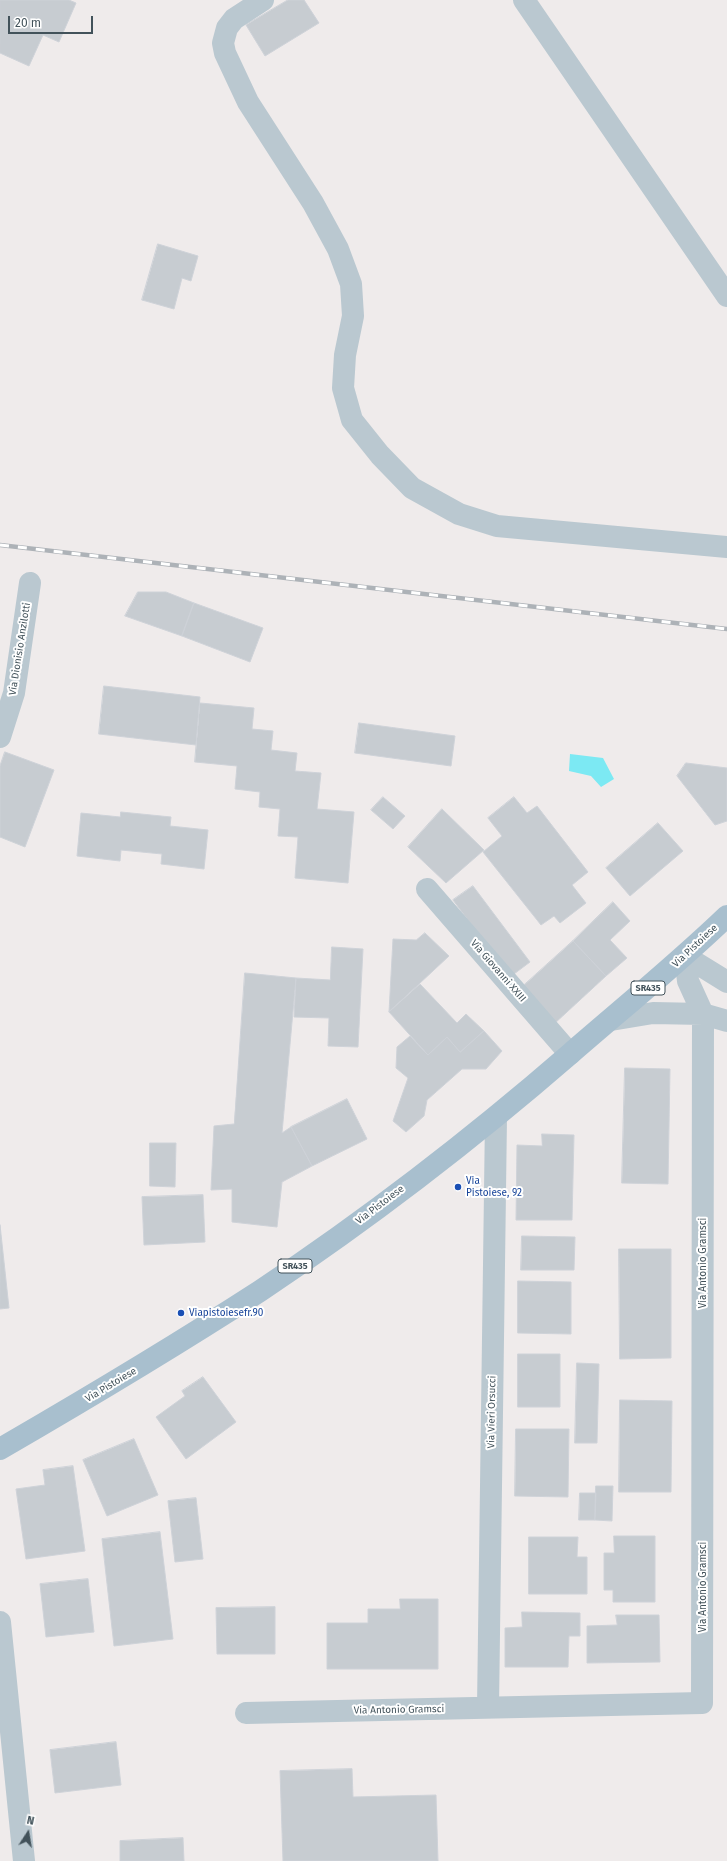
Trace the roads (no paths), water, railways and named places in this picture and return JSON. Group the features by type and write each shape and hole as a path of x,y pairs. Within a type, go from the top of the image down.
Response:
{"main road":[{"name":"Via Pistoiese","path":"0,1449 127,1375 261,1290 371,1213 496,1117 685,956 727,916"}],"street":[{"path":"263,0 234,19 227,28 223,43 225,53 248,102 313,202 338,249 351,284 353,316 345,355 343,388 352,420 380,455 412,488 459,514 497,526 727,547"},
{"path":"524,0 727,296"},
{"name":"Via Dionisio Anzilotti","path":"0,737 14,694 30,583"},
{"name":"Via Giovanni XXIII","path":"427,888 570,1054"},
{"path":"685,956 727,982"},
{"path":"685,956 688,981 703,1014"},
{"path":"611,1020 653,1013 703,1014 727,1021"},
{"name":"Via Antonio Gramsci","path":"246,1713 702,1703 703,1014"},
{"name":"Via Vieri Orsucci","path":"488,1707 496,1117"},
{"path":"0,1622 24,1861"}],"water":[{"path":"570,754 603,758 614,779 601,787 591,776 569,771"}],"railway":[{"path":"0,545 727,629"}],"place":[{"name":"Via Pistoiese, 92","path":"458,1187"},
{"name":"Viapistoiesefr.90","path":"181,1313"}]}
